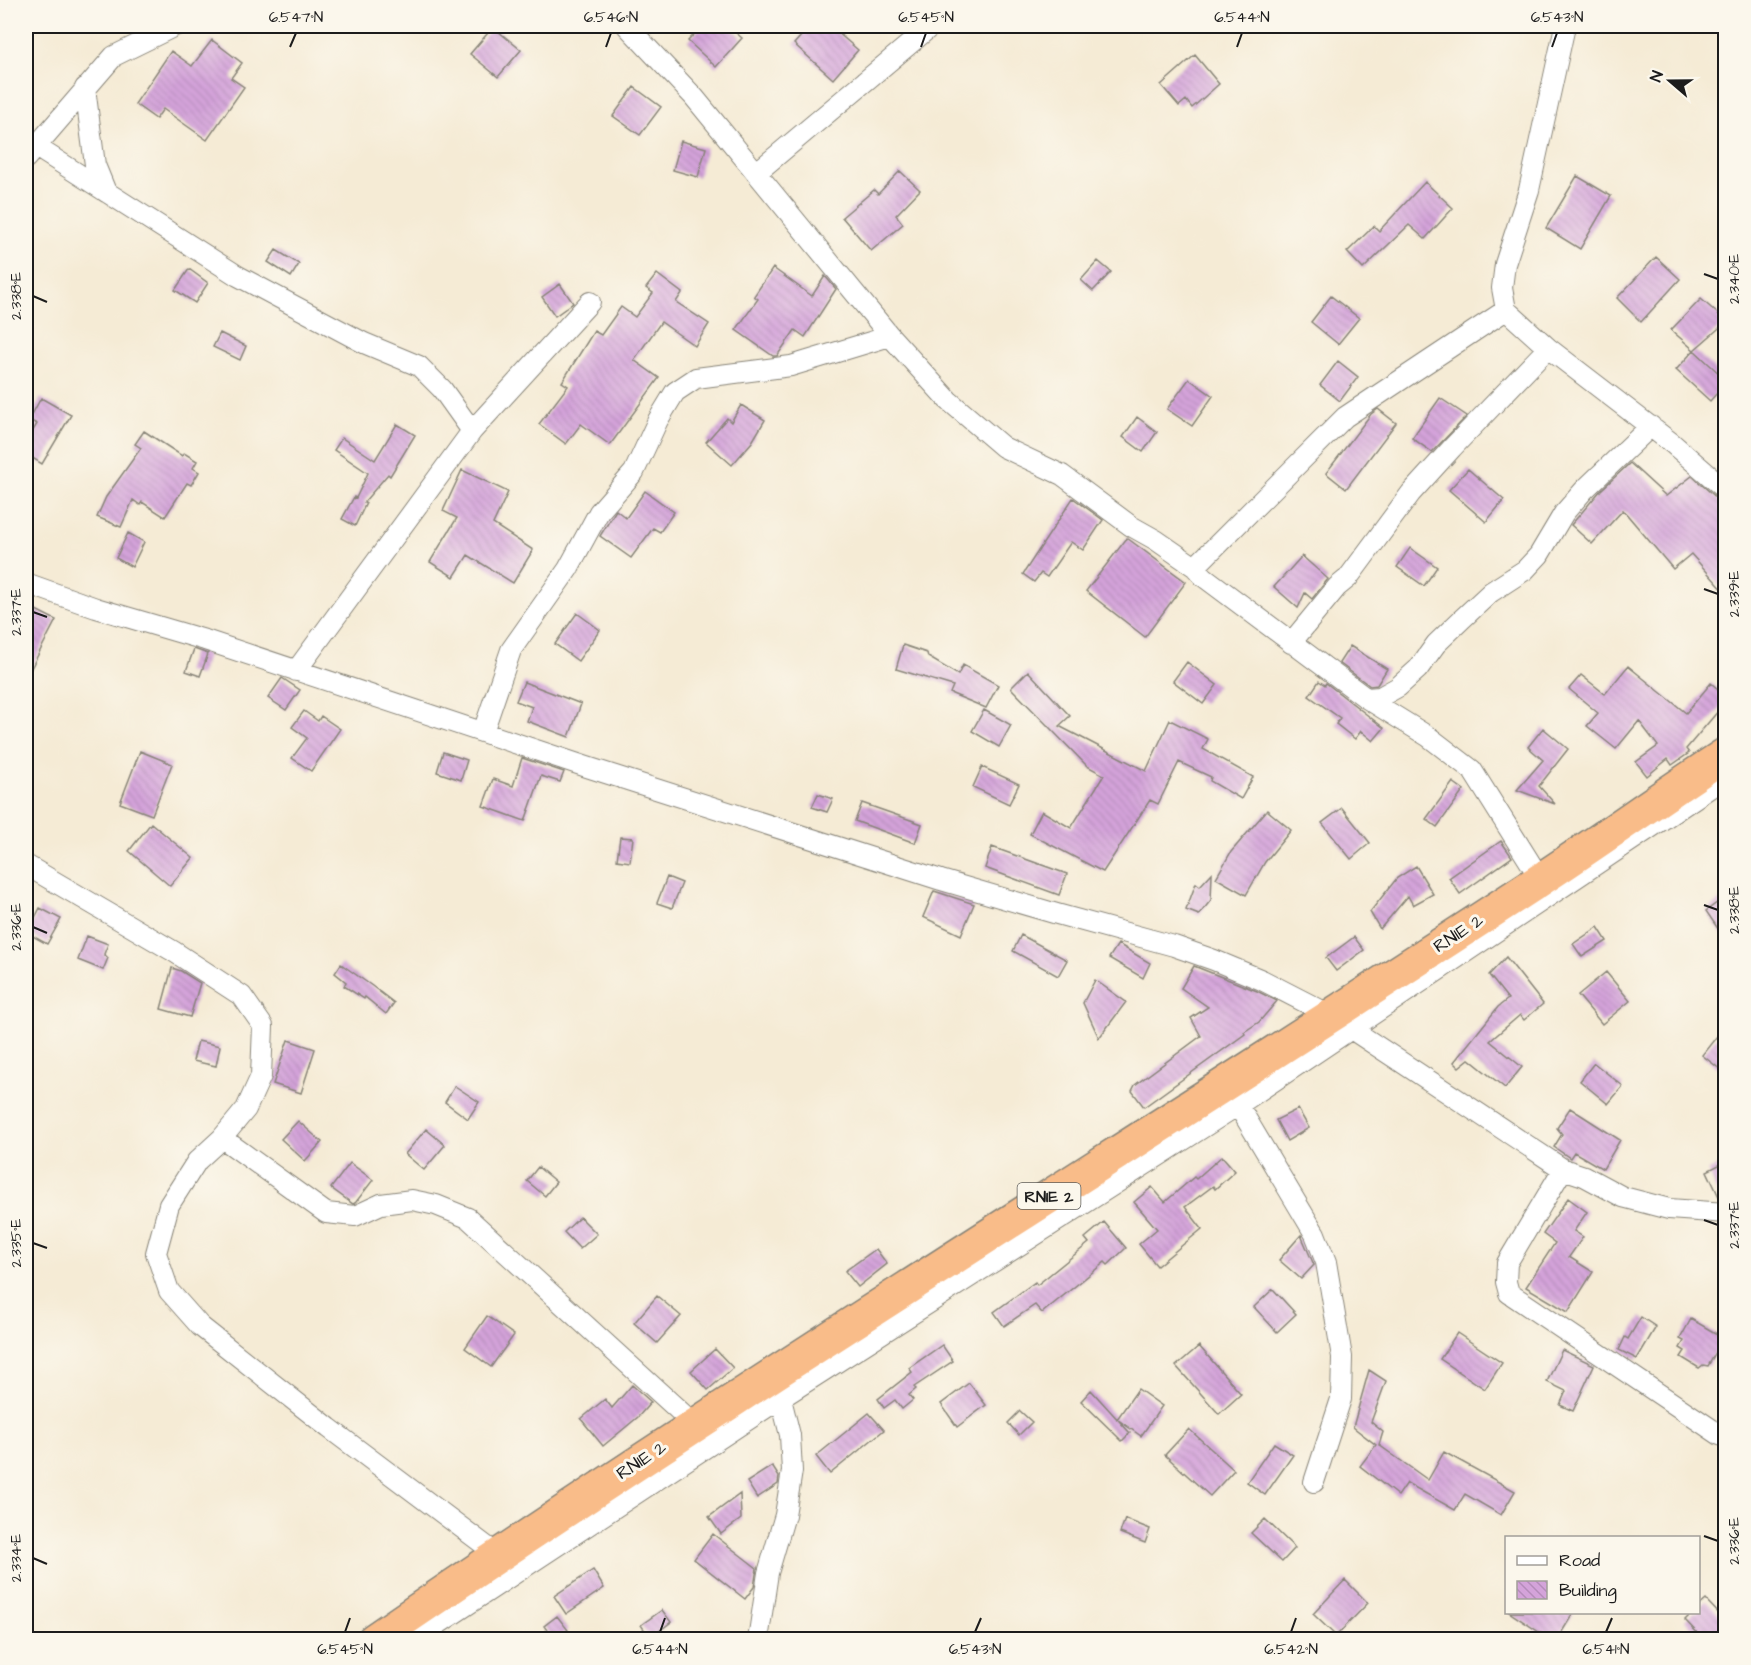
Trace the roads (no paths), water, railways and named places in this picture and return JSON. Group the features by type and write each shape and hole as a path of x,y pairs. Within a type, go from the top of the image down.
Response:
{"highway":[{"name":"RNIE 2","path":"374,1640 695,1425 778,1385 1231,1094 1340,1022 1725,754"}],"street":[{"path":"175,26 114,56 31,153 106,192 238,276 364,342 419,366 442,389 472,431"},
{"path":"627,26 694,97 891,336 948,400 1003,447 1062,475 1131,526 1195,567 1204,577 1366,698 1429,737 1472,770 1541,880"},
{"path":"756,173 931,26"},
{"path":"1564,26 1528,190 1505,264 1502,288 1506,310 1548,348 1651,426 1725,490"},
{"path":"85,88 95,165 106,192"},
{"path":"296,670 472,431 590,302"},
{"path":"1195,567 1345,417 1506,310"},
{"path":"483,732 511,650 568,569 599,513 634,472 658,420 675,392 696,378 791,366 891,336"},
{"path":"1291,643 1326,600 1348,578 1411,494 1452,447 1548,348"},
{"path":"1366,698 1380,697 1398,687 1418,669 1436,644 1491,592 1525,570 1539,555 1564,513 1585,489 1651,426"},
{"path":"26,583 96,608 296,670 941,880 1174,946 1214,960 1262,980 1340,1022 1563,1169 1584,1176 1623,1197 1669,1209 1725,1214"},
{"path":"1340,1022 1725,777"},
{"path":"26,865 172,951 242,996 263,1026 261,1076 246,1109 222,1138 197,1161 169,1205 156,1253 169,1291 200,1326 329,1428 498,1555"},
{"path":"1231,1094 1315,1234 1326,1262 1342,1357 1341,1399 1314,1482"},
{"path":"222,1138 326,1213 355,1216 381,1204 412,1200 436,1205 468,1218 695,1425"},
{"path":"1563,1169 1507,1263 1506,1282 1509,1293 1725,1437"},
{"path":"414,1640 778,1385 790,1435 792,1471 785,1515 768,1573 758,1640"}]}
